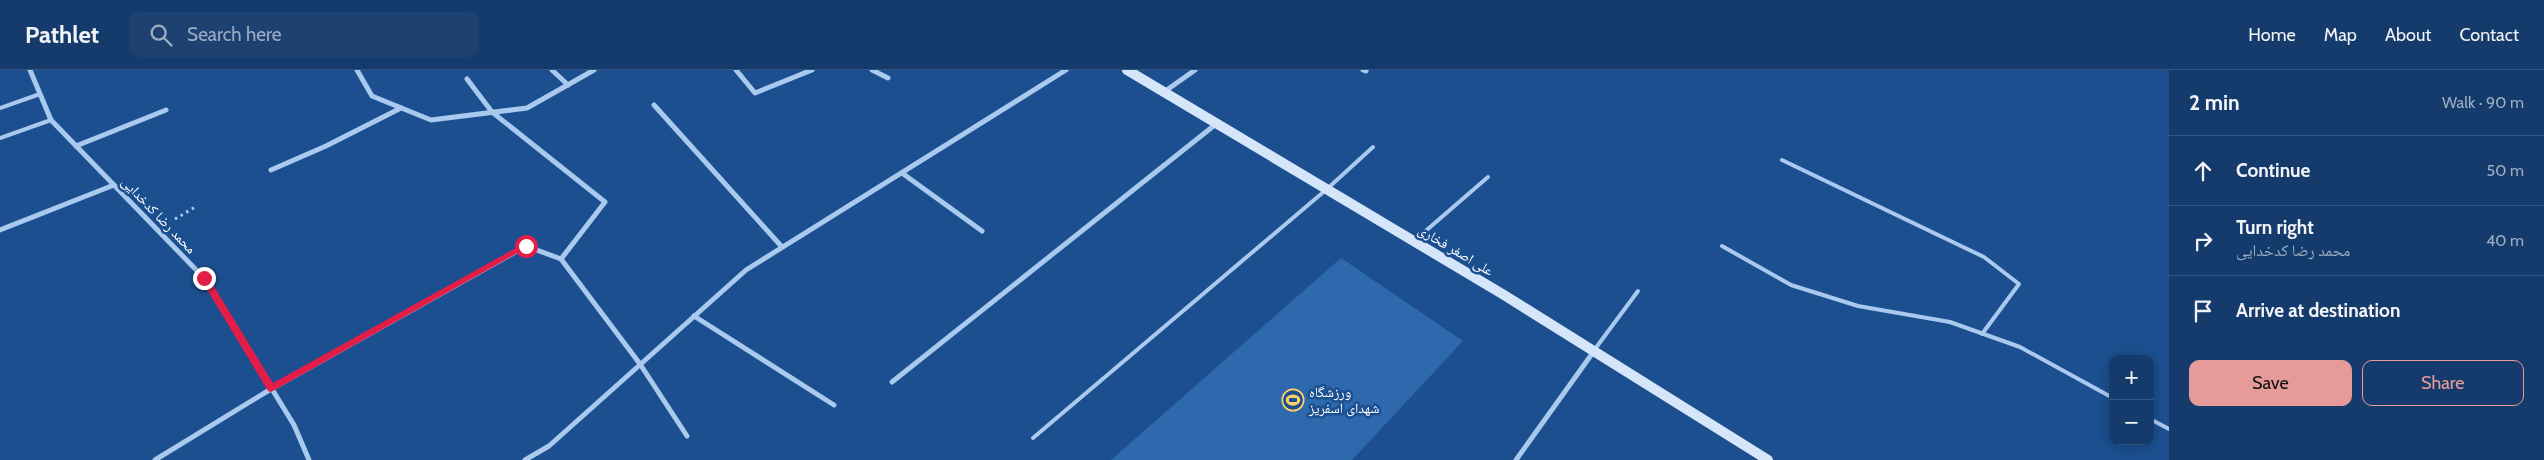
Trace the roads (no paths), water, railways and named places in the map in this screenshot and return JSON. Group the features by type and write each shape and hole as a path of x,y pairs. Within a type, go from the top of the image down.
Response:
{"street":[{"name":"محمد رضا کدخدایی","path":"30,70 51,120 204,278 294,425 309,460"},
{"path":"357,70 372,96 431,120 527,108 594,70"},
{"path":"552,70 568,85"},
{"path":"736,70 756,93 812,70"},
{"path":"872,70 888,78"},
{"path":"525,460 549,446 746,270 1066,70"},
{"name":"علی اصغر فخاری","path":"1127,70 1594,351 1763,459"},
{"path":"1164,92 1195,70"},
{"path":"467,79 492,112 605,202 561,259"},
{"path":"654,105 782,247"},
{"path":"272,170 326,146 401,108"},
{"path":"76,146 166,110"},
{"path":"892,382 1216,123"},
{"path":"902,173 982,231"},
{"path":"0,230 114,186"},
{"path":"155,460 271,389 526,246 561,259 640,364 687,436"},
{"path":"694,316 834,404"},
{"path":"1516,460 1594,351"}],"lane":[{"path":"0,108 40,94"},
{"path":"0,138 51,120"},
{"path":"1033,438 1327,189 1373,147"},
{"path":"1782,160 1984,257 2019,284 1982,334"},
{"path":"1414,241 1488,177"},
{"path":"1722,246 1791,286 1858,306 1950,322 2020,347 2109,396"},
{"path":"1594,351 1638,291"},
{"path":"2154,420 2169,429"}],"place":[{"name":"ورزشگاه شهدای اسفریز","path":"1293,400"}]}
